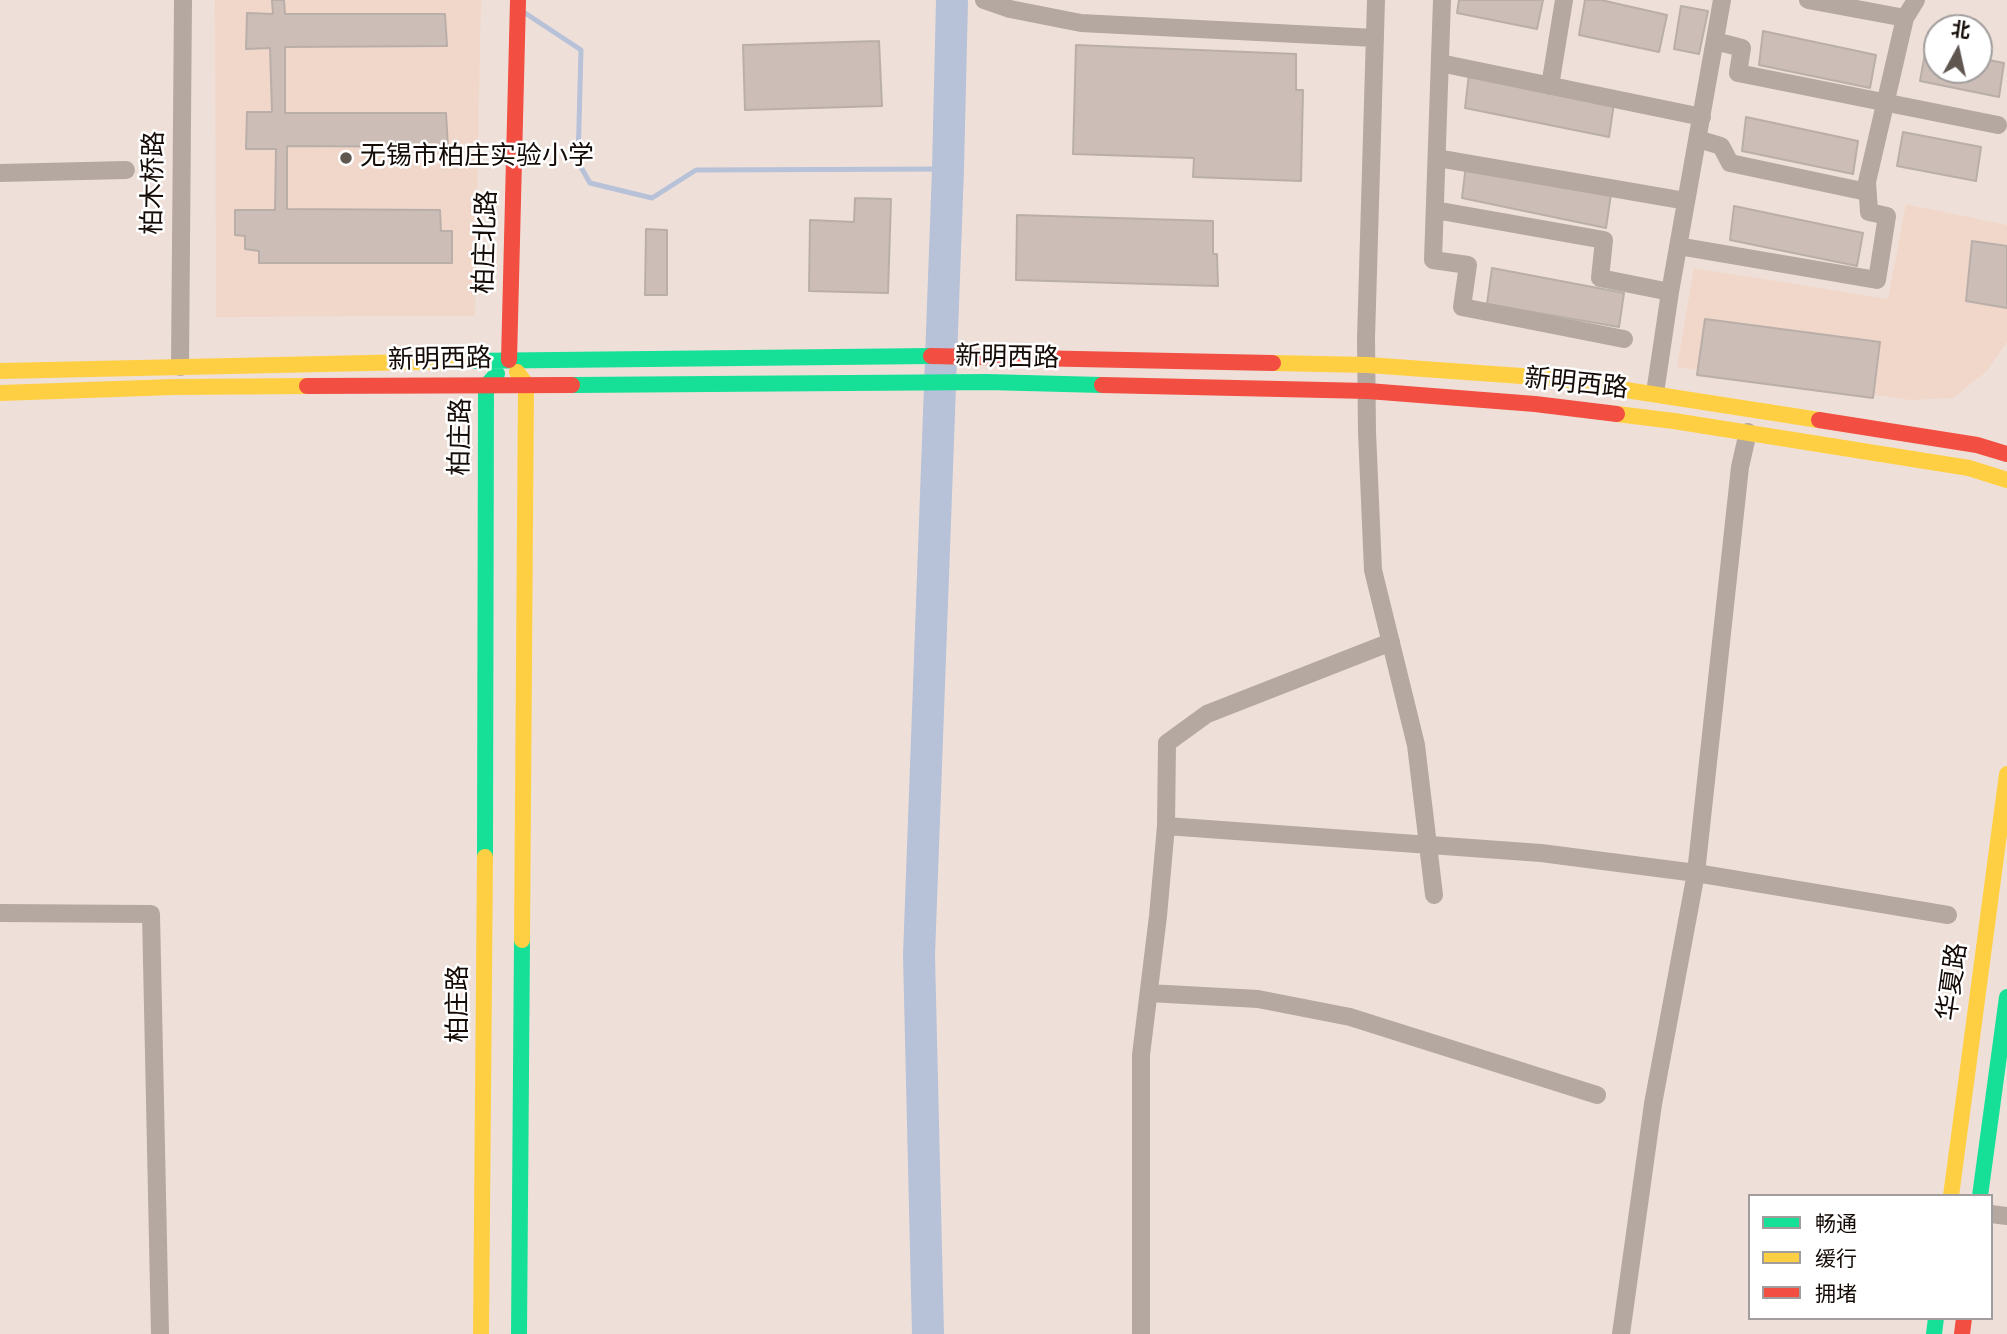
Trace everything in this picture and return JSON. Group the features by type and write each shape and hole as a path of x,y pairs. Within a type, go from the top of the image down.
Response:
{"street":[{"name":"柏木桥路","path":"180,367 183,0"},
{"name":"柏庄北路","path":"509,360 518,0"},
{"path":"984,0 1010,9 1081,23 1375,38"},
{"path":"1376,0 1367,313 1367,432 1373,570 1416,744 1434,895"},
{"path":"1442,0 1433,260 1468,265 1462,307 1624,339"},
{"path":"1550,86 1564,0"},
{"path":"1808,0 1905,18"},
{"path":"1678,246 1877,280 1887,216 1868,212 1867,183 1905,18 1916,0"},
{"path":"1655,393 1720,1"},
{"path":"1715,41 1742,48 1738,73 1998,125"},
{"path":"1440,63 1702,117"},
{"path":"1698,139 1721,146 1730,163 1867,192"},
{"path":"1437,158 1686,201"},
{"path":"0,173 126,170"},
{"path":"1435,210 1604,240 1600,278 1670,292"},
{"name":"新明西路","path":"0,371 905,355 1368,365 1549,379 1655,393 1977,445 2007,454"},
{"path":"509,360 526,384 519,1334"},
{"name":"柏庄路","path":"481,1334 485,1081 486,386 509,360"},
{"name":"新明西路","path":"0,393 174,387 987,382 1368,391 1535,404 1748,432 1969,468 2007,480"},
{"path":"1620,1334 1653,1104 1696,873 1740,467 1748,432"},
{"path":"1141,1334 1141,1055 1166,826 1167,743 1207,714 1391,642"},
{"name":"华夏路","path":"1951,1194 2007,774"},
{"path":"1166,826 1541,853 1696,873 1948,915"},
{"path":"0,913 150,914 160,1334"},
{"path":"1149,993 1258,999 1350,1017 1597,1095"},
{"name":"华夏路","path":"1980,1194 2007,997"}],"shaded area":[{"name":"无锡市柏庄实验小学","path":"215,0 481,0 475,316 216,317"},
{"path":"1906,204 2007,225 2007,342 1987,371 1953,398 1910,400 1677,367 1694,268 1888,299"}],"building":[{"path":"272,0 284,0 285,14 445,14 447,46 285,47 285,113 446,113 448,147 287,146 287,209 440,210 441,231 452,231 452,263 259,263 259,251 245,249 245,236 235,235 235,210 275,210 276,149 246,149 247,112 272,112 270,48 246,49 247,13 273,14"},
{"path":"1459,0 1543,0 1537,29 1457,13"},
{"path":"1585,0 1601,0 1667,15 1659,52 1579,35"},
{"path":"1681,6 1708,11 1699,54 1674,49"},
{"path":"1763,31 1876,55 1870,88 1759,65"},
{"path":"879,41 882,106 745,110 743,45"},
{"path":"1076,45 1296,54 1296,90 1303,90 1301,181 1193,177 1194,158 1073,154"},
{"path":"1993,61 2004,63 1999,97 1935,84 1993,84"},
{"path":"1469,74 1614,103 1609,137 1465,108"},
{"path":"1746,117 1858,141 1853,174 1742,151"},
{"path":"1903,132 1981,147 1976,181 1897,166"},
{"path":"1466,165 1611,194 1606,228 1462,198"},
{"path":"855,198 891,199 888,293 809,291 810,220 854,222"},
{"path":"1734,206 1863,233 1857,266 1730,240"},
{"path":"1017,215 1213,221 1213,254 1217,254 1218,286 1016,280"},
{"path":"646,229 667,230 667,295 645,295"},
{"path":"1972,241 2007,246 2007,308 1966,301"},
{"path":"1492,268 1624,293 1619,327 1487,304"},
{"path":"1705,319 1880,342 1873,398 1697,375"}],"waterway":[{"path":"928,1334 919,955 952,0"},
{"path":"525,13 581,50 578,162 590,183 652,198 696,170 948,169"}],"traffic: fast":[{"path":"461,361 931,356"},
{"path":"485,857 486,386 497,374"},
{"path":"572,385 987,382 1102,385"},
{"path":"519,1334 522,940"},
{"path":"1980,1194 2007,997"},
{"path":"1934,1334 1936,1320"}],"traffic: slow":[{"path":"0,371 461,361"},
{"path":"1273,363 1368,365 1549,378 1819,420"},
{"path":"517,372 526,384 522,940"},
{"path":"0,393 307,386"},
{"path":"1617,414 1969,468 2007,480"},
{"path":"1951,1194 2007,774"},
{"path":"481,1334 485,857"}],"traffic: jam":[{"path":"509,360 518,0"},
{"path":"931,356 1273,363"},
{"path":"307,386 572,385"},
{"path":"1102,385 1368,391 1535,404 1617,414"},
{"path":"1819,420 1977,445 2007,454"},
{"path":"1962,1334 1964,1320"}],"place":[{"name":"无锡市柏庄实验小学","path":"346,158"}]}
